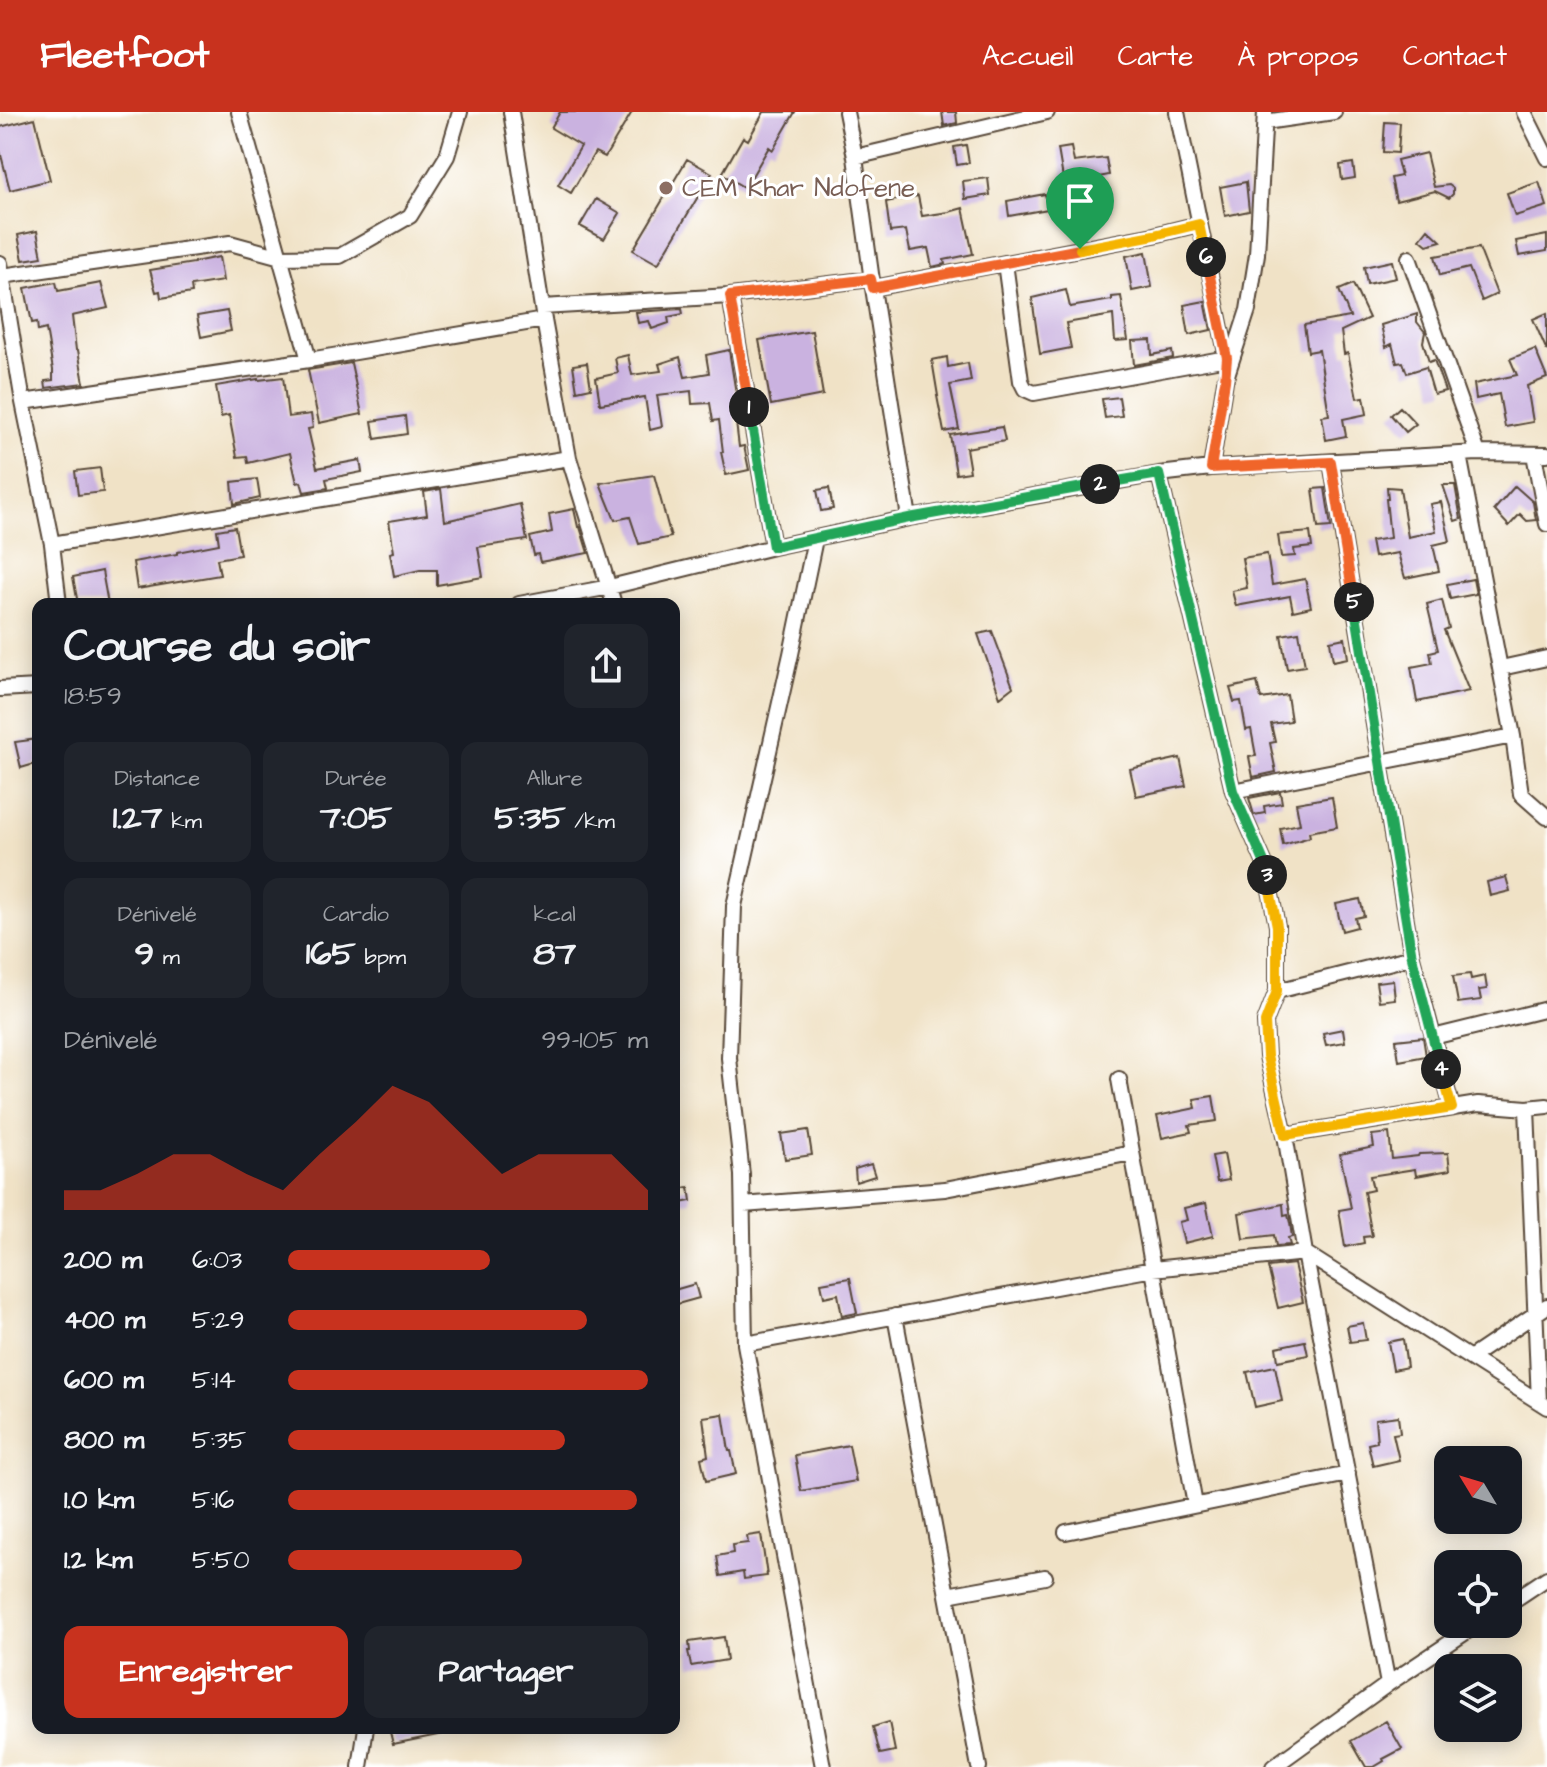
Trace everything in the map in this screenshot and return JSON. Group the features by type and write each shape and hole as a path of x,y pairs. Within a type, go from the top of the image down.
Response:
{"street":[{"path":"239,112 309,360"},
{"path":"58,598 52,544 23,402 1,270 230,243 281,257 340,256 410,216 447,156 460,112"},
{"path":"511,112 569,458 613,598"},
{"path":"846,112 909,518"},
{"path":"855,157 982,119 1047,112"},
{"path":"1177,112 1227,358 1211,468"},
{"path":"1225,381 1248,310 1257,254 1265,117 1334,112"},
{"path":"1524,112 1547,158"},
{"path":"23,402 309,360 543,313 872,284 1005,263 1199,224"},
{"path":"1409,258 1478,453"},
{"path":"1005,263 1021,381 1025,389 1034,393 1227,358"},
{"path":"730,296 773,547"},
{"path":"551,598 909,518 1159,474 1211,468 1478,453 1541,454 1547,524"},
{"path":"1459,455 1501,668 1521,794 1547,817"},
{"path":"52,544 569,458"},
{"path":"1331,462 1412,957 1452,1108"},
{"path":"1159,474 1233,791 1265,864 1277,926 1277,991 1265,1022 1267,1056 1285,1135 1388,1684"},
{"path":"815,539 734,906 729,1058 742,1175 745,1344 823,1767"},
{"path":"1501,668 1547,658"},
{"path":"0,689 32,687"},
{"path":"1233,791 1513,736"},
{"path":"1277,991 1412,957"},
{"path":"1433,1037 1547,1009"},
{"path":"1119,1079 1195,1505"},
{"path":"1285,1135 1478,1104 1527,1108 1547,1106"},
{"path":"1527,1108 1541,1310 1543,1405"},
{"path":"743,1205 945,1189 1132,1153"},
{"path":"745,1344 1153,1269 1305,1253 1543,1405"},
{"path":"1470,1358 1541,1310"},
{"path":"895,1316 979,1767"},
{"path":"1066,1532 1348,1474"},
{"path":"947,1595 1045,1577"},
{"path":"1522,1595 1547,1578"},
{"path":"1273,1767 1457,1638"},
{"path":"360,1767 365,1734"}],"building":[{"path":"560,112 632,112 605,157 595,152 571,193 558,185 581,146 551,128"},
{"path":"764,112 795,112 773,150 769,147 745,188 722,174 743,137 748,140"},
{"path":"942,112 956,112 957,123 944,126"},
{"path":"35,118 50,180 10,190 0,151 0,127"},
{"path":"1385,122 1400,123 1398,153 1383,152"},
{"path":"966,145 969,163 957,165 954,147"},
{"path":"1071,147 1074,162 1106,158 1109,175 1064,184 1058,149"},
{"path":"1426,153 1434,187 1449,185 1453,188 1453,194 1449,198 1435,191 1396,201 1391,178 1401,176 1397,160"},
{"path":"687,159 712,173 658,264 633,250"},
{"path":"1353,163 1355,178 1342,180 1340,165"},
{"path":"988,178 990,195 965,199 963,181"},
{"path":"1246,182 1249,211 1225,216 1220,187"},
{"path":"1539,182 1547,206 1515,216 1507,193"},
{"path":"1045,194 1048,209 1009,216 1007,201"},
{"path":"918,196 922,216 963,208 973,254 944,260 945,264 932,267 928,248 910,251 906,230 890,232 886,202"},
{"path":"596,199 620,213 604,239 580,226"},
{"path":"1428,229 1441,241 1427,245 1420,239"},
{"path":"37,231 42,257 23,260 18,235"},
{"path":"1547,235 1547,251 1519,256 1516,241"},
{"path":"1479,248 1497,294 1482,301 1469,268 1440,275 1435,256"},
{"path":"1146,252 1152,287 1132,291 1126,256"},
{"path":"219,257 223,281 191,286 192,293 161,298 160,291 156,292 150,270"},
{"path":"1392,261 1396,278 1367,284 1364,267"},
{"path":"56,282 58,291 101,283 108,308 72,316 84,383 46,388 45,381 53,380 53,370 46,329 38,331 37,322 32,323 25,288"},
{"path":"1353,284 1369,318 1341,331 1344,354 1348,353 1357,398 1364,397 1367,414 1343,419 1346,436 1326,440 1322,416 1329,415 1319,350 1308,352 1304,325 1350,317 1339,290"},
{"path":"1066,290 1070,307 1121,296 1128,340 1115,341 1113,315 1066,323 1071,348 1040,354 1032,298"},
{"path":"1205,301 1211,330 1189,335 1184,305"},
{"path":"682,309 683,314 668,317 669,323 652,329 649,321 638,323 636,312"},
{"path":"227,311 231,331 201,337 197,316"},
{"path":"1547,313 1547,351 1533,319"},
{"path":"1417,314 1417,322 1425,332 1423,342 1429,362 1434,360 1445,391 1434,394 1426,367 1407,373 1403,362 1397,363 1392,344 1386,347 1381,325"},
{"path":"812,331 823,395 771,405 759,340"},
{"path":"1151,340 1152,355 1172,351 1173,358 1134,365 1132,341"},
{"path":"1535,349 1547,378 1527,386 1533,422 1505,427 1499,394 1476,399 1474,384 1517,375 1510,359"},
{"path":"729,350 738,406 734,406 739,447 744,446 749,470 726,475 719,420 713,421 710,403 692,404 691,391 657,395 662,427 650,430 645,397 600,404 596,378 618,373 615,358 628,355 632,375 661,371 659,364 680,357 685,377 709,373 706,355"},
{"path":"947,357 948,367 968,363 971,381 950,385 959,429 944,432 932,360"},
{"path":"351,363 362,414 319,423 308,370"},
{"path":"587,363 591,388 577,391 573,365"},
{"path":"283,377 288,417 311,414 313,428 308,429 317,468 360,460 362,472 326,479 328,488 304,492 301,482 297,483 290,453 248,463 247,456 237,457 229,415 221,417 216,386"},
{"path":"1119,397 1122,416 1105,418 1102,399"},
{"path":"1400,407 1416,424 1406,432 1391,415"},
{"path":"405,416 407,434 375,439 372,421"},
{"path":"1002,427 1005,441 966,448 970,472 956,474 950,435"},
{"path":"100,468 103,492 78,495 75,471"},
{"path":"654,475 671,537 639,544 630,517 615,520 600,483"},
{"path":"257,479 260,498 234,504 232,482"},
{"path":"1443,485 1455,485 1461,519 1455,521"},
{"path":"1515,486 1533,502 1536,520 1527,521 1520,514 1509,526 1494,510"},
{"path":"1387,487 1400,488 1408,537 1436,531 1430,504 1441,502 1450,541 1433,545 1439,571 1405,578 1398,553 1374,557 1371,541 1390,538"},
{"path":"829,488 833,509 821,511 817,490"},
{"path":"1325,488 1331,527 1318,528 1313,489"},
{"path":"441,489 445,521 520,504 527,540 478,547 483,577 437,585 437,570 394,576 389,521 427,515 424,492"},
{"path":"574,509 588,553 540,562 538,554 534,555 530,537 552,532 549,514"},
{"path":"235,527 240,555 217,559 220,575 137,589 133,562 219,544 217,530"},
{"path":"1310,532 1312,547 1294,549 1295,556 1281,557 1278,535"},
{"path":"1267,554 1272,585 1305,579 1311,607 1293,611 1290,596 1236,606 1232,591 1247,588 1242,558"},
{"path":"102,571 107,598 77,598 73,577"},
{"path":"1473,579 1476,594 1450,599 1447,584"},
{"path":"1442,600 1449,628 1444,630 1469,691 1417,702 1411,667 1432,663 1430,652 1438,650 1427,604"},
{"path":"992,631 1013,687 1000,697 978,634"},
{"path":"1299,632 1305,666 1287,669 1281,635"},
{"path":"1345,638 1348,658 1333,661 1330,641"},
{"path":"1257,682 1261,699 1287,695 1291,721 1271,724 1275,742 1270,743 1276,772 1253,777 1249,757 1256,756 1251,729 1246,730 1241,701 1234,702 1230,688"},
{"path":"32,740 32,765 21,768 15,742"},
{"path":"1180,758 1186,786 1136,796 1130,769"},
{"path":"1280,792 1282,803 1264,806 1265,813 1254,815 1249,798"},
{"path":"1332,797 1337,827 1309,832 1310,837 1283,845 1280,828 1300,824 1296,803"},
{"path":"1506,877 1510,891 1490,896 1487,882"},
{"path":"1360,899 1364,916 1355,918 1357,927 1342,931 1336,904"},
{"path":"1470,974 1471,979 1485,976 1487,989 1479,990 1481,1000 1458,1003 1453,976"},
{"path":"1393,980 1395,999 1379,1001 1376,982"},
{"path":"1343,1029 1345,1042 1326,1045 1323,1033"},
{"path":"1423,1037 1426,1056 1399,1061 1396,1040"},
{"path":"1213,1096 1217,1121 1189,1125 1191,1132 1162,1138 1157,1116 1196,1108 1194,1099"},
{"path":"808,1130 812,1155 785,1159 781,1134"},
{"path":"1389,1133 1392,1159 1448,1153 1450,1170 1416,1176 1415,1169 1370,1176 1373,1190 1364,1192 1372,1236 1363,1237 1364,1243 1345,1247 1339,1210 1351,1208 1340,1154 1374,1147 1372,1135"},
{"path":"1224,1154 1229,1180 1217,1182 1212,1156"},
{"path":"871,1164 875,1176 856,1182 855,1169"},
{"path":"689,1187 691,1201 680,1203 680,1189"},
{"path":"1206,1203 1213,1236 1184,1243 1179,1222 1187,1220 1184,1208"},
{"path":"1283,1204 1284,1216 1288,1215 1290,1223 1290,1245 1276,1246 1274,1235 1243,1239 1239,1213"},
{"path":"1294,1264 1303,1302 1278,1308 1268,1267"},
{"path":"850,1278 857,1313 842,1316 838,1294 824,1297 821,1283"},
{"path":"695,1284 699,1298 680,1303 680,1288"},
{"path":"1363,1323 1366,1340 1350,1342 1347,1326"},
{"path":"1403,1339 1407,1367 1393,1370 1388,1342"},
{"path":"1305,1341 1308,1355 1278,1361 1276,1347"},
{"path":"1275,1366 1282,1401 1255,1407 1247,1372"},
{"path":"723,1414 736,1474 706,1481 701,1458 708,1456 703,1417"},
{"path":"1398,1416 1400,1433 1393,1434 1399,1460 1373,1466 1368,1444 1377,1442 1375,1419"},
{"path":"849,1445 856,1481 801,1491 795,1455"},
{"path":"761,1534 767,1576 744,1579 743,1572 720,1576 717,1556 733,1553 732,1545 748,1543 747,1536"},
{"path":"724,1637 727,1660 691,1666 689,1642"},
{"path":"1386,1721 1402,1749 1374,1767 1366,1767 1351,1741"},
{"path":"889,1722 895,1751 880,1754 873,1727"},
{"path":"390,1734 443,1734 393,1744"}],"place":[{"name":"CEM Khar Ndofene","path":"666,188"}],"route":[{"path":"1199,224 1227,358 1211,468 1331,462 1412,957 1452,1108 1285,1135 1267,1056 1265,1022 1277,991 1277,926 1265,864 1233,791 1159,474 909,518 773,547 730,296 871,279 873,288 1080,249 1199,224"}]}
